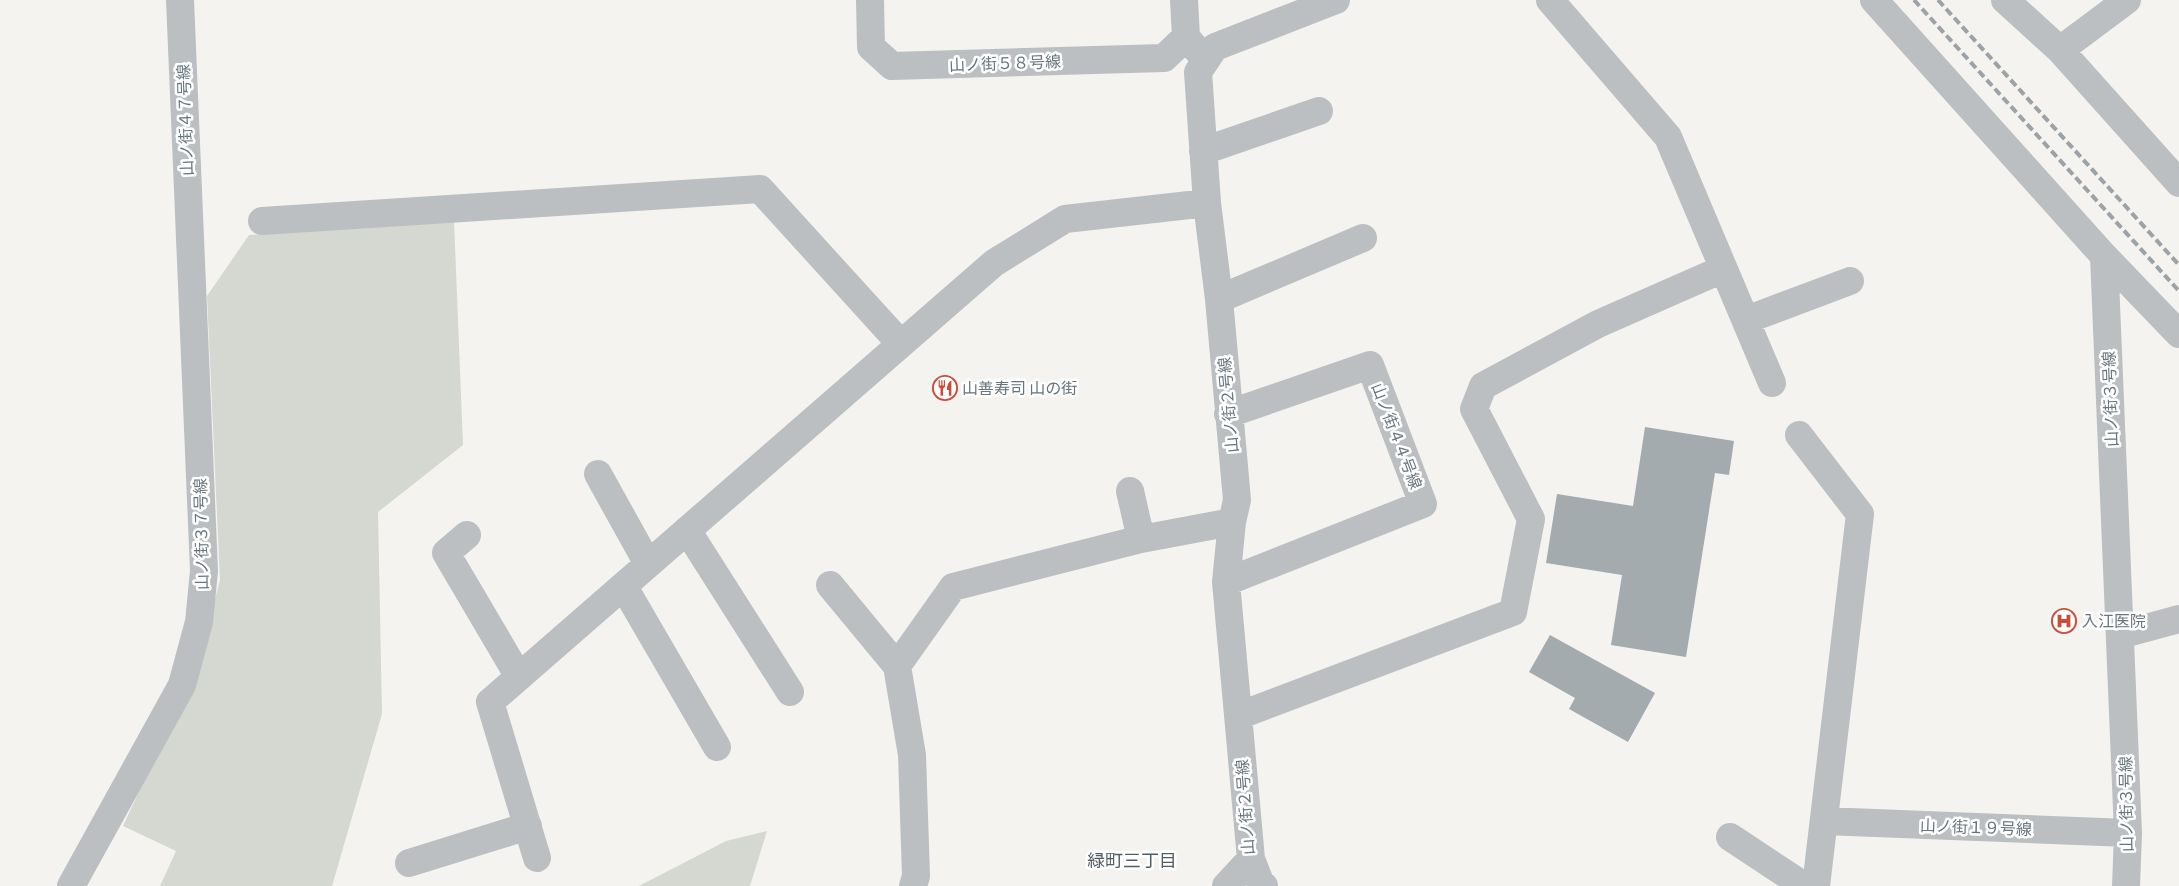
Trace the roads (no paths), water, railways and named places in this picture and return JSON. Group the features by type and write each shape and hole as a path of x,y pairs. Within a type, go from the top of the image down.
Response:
{"street":[{"name":"山ノ街４７号線","path":"180,0 190,241"},
{"name":"山ノ街５８号線","path":"870,0 871,47 892,66 1164,58 1186,37"},
{"path":"1184,0 1186,37 1206,60 1215,48 1336,0"},
{"path":"1550,0 1668,137 1772,383"},
{"path":"1874,0 2104,256 2179,334"},
{"path":"2005,0 2060,50 2179,183"},
{"path":"2060,50 2127,0"},
{"name":"山ノ街２号線","path":"1206,60 1198,72 1203,151 1207,203 1219,299 1237,500 1232,522 1226,582 1251,859 1226,886"},
{"path":"1203,151 1319,111"},
{"path":"262,221 760,189 901,344"},
{"path":"537,858 490,702 994,264 1066,219 1207,203"},
{"path":"1219,299 1363,238"},
{"name":"山ノ街３７号線","path":"71,886 182,685 199,622 204,571 190,241"},
{"name":"山ノ街３号線","path":"2104,256 2128,833 2126,886"},
{"path":"1238,716 1513,612 1531,518 1474,409 1483,386 1598,324 1723,269"},
{"path":"1746,320 1850,281"},
{"name":"山ノ街４４号線","path":"1226,582 1423,504 1370,365 1228,414"},
{"path":"1799,436 1860,514 1816,886"},
{"path":"598,474 648,564"},
{"path":"1130,491 1141,539"},
{"path":"897,666 953,587 1141,539 1232,522"},
{"path":"687,530 790,692"},
{"path":"467,535 446,553 519,677"},
{"path":"830,585 897,666 912,755 916,876 913,886"},
{"path":"624,587 717,747"},
{"path":"2120,634 2179,619"},
{"name":"山ノ街１９号線","path":"1824,821 2128,833"},
{"path":"409,863 528,826"},
{"path":"1730,837 1798,882 1800,886"},
{"path":"1251,859 1260,882 1264,886"}],"railway":[{"path":"1914,0 2179,291"},
{"path":"1938,0 2179,265"}],"place":[{"name":"山善寿司 山の街","path":"945,388"},
{"name":"入江医院","path":"2064,621"}],"district":[{"name":"緑町三丁目","path":"1132,861"}]}
